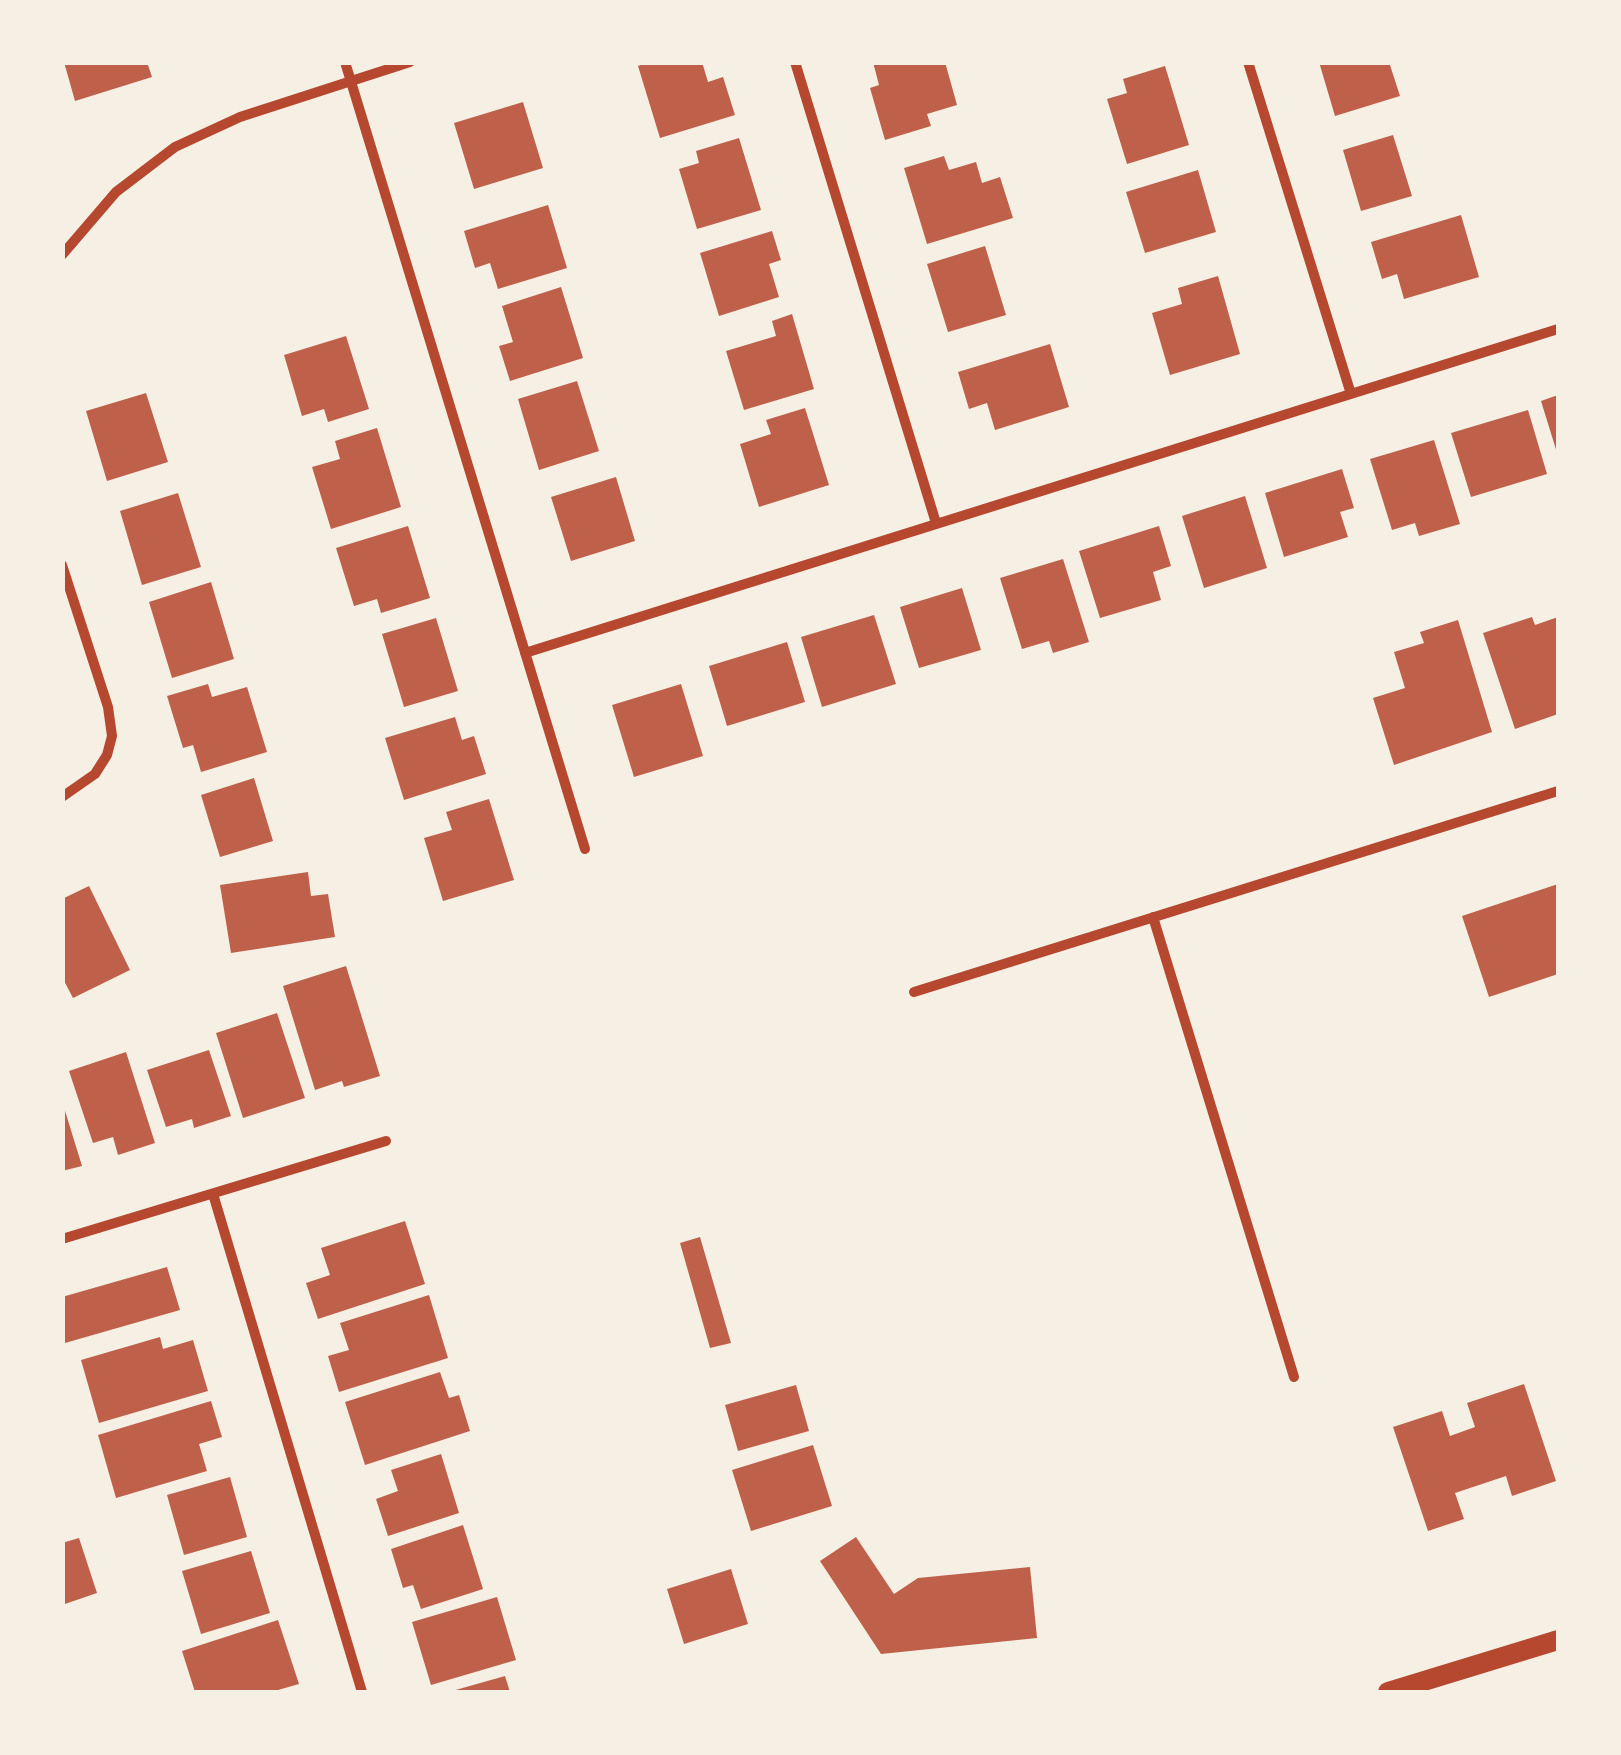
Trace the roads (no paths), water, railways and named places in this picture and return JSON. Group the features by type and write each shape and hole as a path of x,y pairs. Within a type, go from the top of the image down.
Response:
{"main road":[{"path":"1388,1692 1558,1640"}],"street":[{"path":"345,62 584,849"},
{"path":"62,255 116,192 175,146 240,117 410,62"},
{"path":"795,62 936,524"},
{"path":"1248,62 1351,394"},
{"path":"525,653 1558,329"},
{"path":"62,566 108,707 112,736 107,755 95,774 62,797"},
{"path":"914,992 1558,791"},
{"path":"1153,917 1294,1377"},
{"path":"62,1239 386,1141"},
{"path":"213,1194 362,1692"}]}
